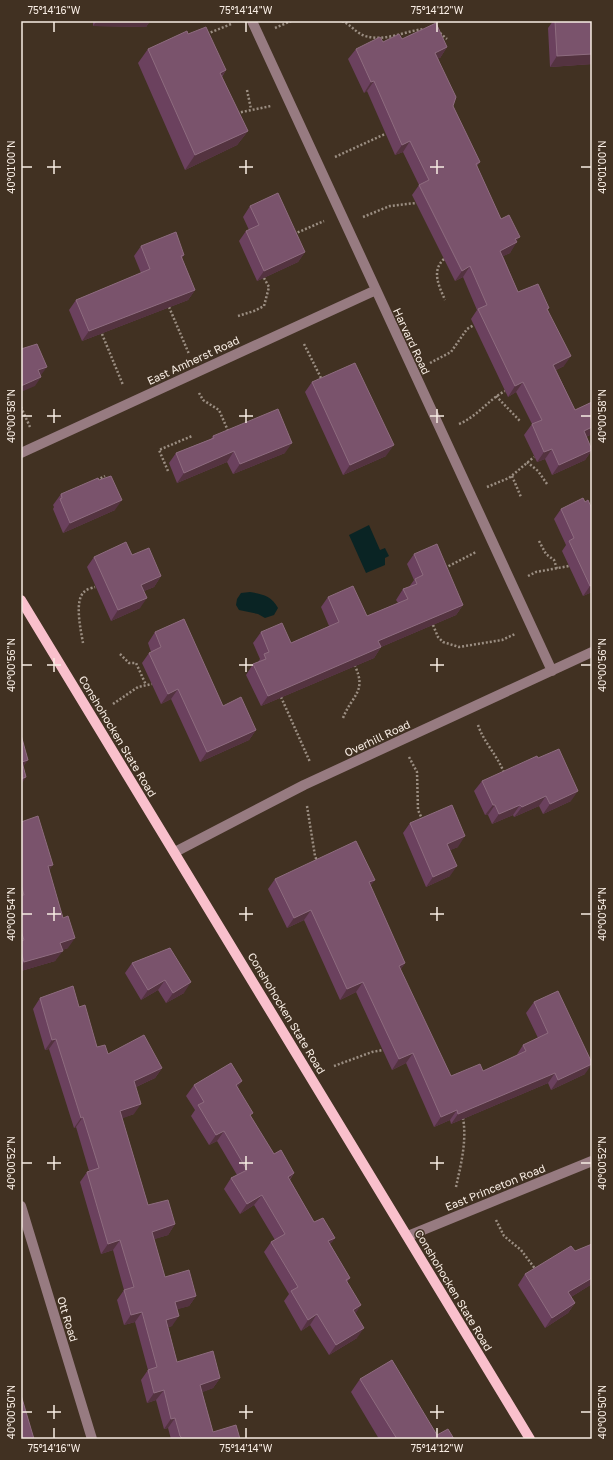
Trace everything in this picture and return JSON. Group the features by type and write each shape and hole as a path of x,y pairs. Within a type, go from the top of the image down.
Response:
{"main road":[{"name":"Conshohocken State Road","path":"21,600 530,1439"}],"street":[{"name":"Harvard Road","path":"252,21 552,670"},
{"name":"East Amherst Road","path":"21,453 376,290"},
{"name":"Overhill Road","path":"175,852 304,785 592,652"},
{"name":"East Princeton Road","path":"408,1236 592,1161"},
{"name":"Ott Road","path":"21,1206 92,1439"}],"path":[{"path":"285,24 291,21"},
{"path":"342,21 365,36 377,37 430,29"},
{"path":"201,37 231,24"},
{"path":"436,31 447,39"},
{"path":"247,90 251,109"},
{"path":"235,114 251,109 290,103"},
{"path":"338,156 385,134"},
{"path":"364,216 390,206 416,203"},
{"path":"293,235 306,228"},
{"path":"444,259 437,267 436,274 438,284 445,300"},
{"path":"238,316 264,306 269,287 264,278"},
{"path":"168,307 189,354"},
{"path":"435,361 451,352 467,329 474,325"},
{"path":"102,334 123,385"},
{"path":"304,344 324,384"},
{"path":"465,421 480,413 496,396 505,391"},
{"path":"199,393 203,400 218,410 231,436"},
{"path":"496,396 520,421"},
{"path":"21,407 30,428"},
{"path":"168,471 158,450 192,436"},
{"path":"470,495 512,476 534,457"},
{"path":"527,462 538,471 547,484"},
{"path":"93,481 105,476"},
{"path":"512,476 521,497"},
{"path":"539,541 546,554 554,560 557,569"},
{"path":"444,569 477,552"},
{"path":"511,584 536,572 569,566"},
{"path":"83,643 80,623 80,598 84,591 95,587"},
{"path":"433,625 438,637 443,642 459,647 502,640 515,634"},
{"path":"120,654 129,663 136,663 146,685"},
{"path":"343,718 348,706 358,694 361,678 355,666"},
{"path":"113,704 138,687 152,684"},
{"path":"281,697 310,762"},
{"path":"476,705 477,725 505,777"},
{"path":"400,740 418,772 418,810 424,824"},
{"path":"304,785 315,856 319,865"},
{"path":"334,1066 372,1052 383,1050"},
{"path":"456,1187 464,1145 465,1132 463,1118"},
{"path":"490,1203 504,1236 521,1250 538,1272"}],"water":[{"path":"369,525 380,550 385,548 389,556 385,558 385,565 366,573 349,535"},
{"path":"250,592 270,598 278,608 274,615 265,618 258,614 239,610 236,605 237,599 241,593"}],"building":[{"path":"555,21 592,21 592,54 557,56"},
{"path":"436,23 447,47 435,53 456,97 453,106 480,162 476,164 501,219 509,215 520,237 515,239 517,242 500,251 518,292 538,284 549,308 547,309 571,356 553,365 575,410 592,402 592,427 584,431 592,450 559,465 552,449 544,452 532,424 542,420 523,382 515,386 478,309 487,305 470,266 462,271 419,185 429,180 410,141 402,145 374,81 371,82 356,49 380,37 383,42 399,34 402,39"},
{"path":"206,27 226,70 220,73 248,131 195,155 148,49 187,31 188,34"},
{"path":"278,193 305,252 264,271 246,231 259,225 250,206"},
{"path":"176,232 184,255 181,256 195,290 89,331 76,300 150,269 141,246"},
{"path":"37,344 47,367 38,370 41,377 21,386 21,349"},
{"path":"355,363 394,445 350,465 312,382"},
{"path":"278,409 292,443 240,464 234,451 184,473 176,453 214,438 213,436"},
{"path":"111,476 122,500 70,523 60,499 62,498 61,494 98,478 99,480"},
{"path":"583,498 585,502 588,500 592,509 592,585 590,586 569,541 574,538 561,509"},
{"path":"126,542 132,555 149,548 161,576 141,585 147,598 118,610 94,557"},
{"path":"437,544 463,605 378,641 381,647 268,696 253,664 266,659 264,654 269,652 261,632 282,623 291,643 339,622 328,597 353,586 367,616 408,599 403,589 417,584 415,579 423,575 414,554"},
{"path":"184,619 223,706 241,697 256,730 207,752 178,689 168,694 149,653 161,647 155,632"},
{"path":"21,735 28,760 22,762 26,777 21,779"},
{"path":"559,749 578,791 550,804 546,796 522,807 520,805 499,814 495,805 493,805 482,781 537,756 538,758"},
{"path":"452,805 465,836 447,844 457,866 433,877 410,823"},
{"path":"38,816 53,865 48,866 63,918 68,916 75,938 60,943 63,951 24,962 21,952 21,941 24,940 21,931 21,917 23,916 21,910 21,895 24,895 21,885 21,822"},
{"path":"356,841 375,880 369,882 405,963 399,966 451,1076 480,1064 483,1071 526,1051 523,1045 548,1033 534,1002 558,991 592,1064 558,1080 555,1073 458,1114 457,1110 441,1117 413,1053 399,1059 363,982 347,989 311,910 294,918 275,879"},
{"path":"170,948 191,982 173,993 165,980 148,990 132,963"},
{"path":"73,986 79,1007 85,1005 97,1047 105,1045 108,1054 144,1035 162,1068 134,1081 141,1104 120,1111 148,1205 168,1200 175,1224 152,1232 165,1277 189,1270 196,1296 175,1302 179,1316 166,1320 177,1362 213,1351 220,1378 200,1385 213,1432 236,1425 240,1439 183,1439 180,1436 175,1418 171,1419 164,1390 154,1393 148,1370 157,1367 142,1312 131,1315 124,1290 134,1287 120,1240 108,1244 87,1172 99,1168 83,1117 81,1118 56,1039 52,1040 40,998"},
{"path":"231,1063 242,1081 236,1085 253,1113 250,1115 274,1154 281,1150 294,1173 288,1177 314,1222 323,1218 335,1238 328,1241 350,1278 346,1280 361,1305 353,1310 364,1328 336,1345 317,1314 308,1320 291,1291 298,1287 271,1242 285,1234 262,1195 247,1204 231,1178 247,1170 224,1131 216,1135 198,1105 204,1102 194,1085"},
{"path":"592,1244 592,1278 568,1292 575,1303 552,1318 525,1274 571,1246 575,1251"},
{"path":"392,1360 437,1435 448,1429 454,1439 397,1439 360,1379"},
{"path":"21,1395 34,1439 21,1439"}]}
